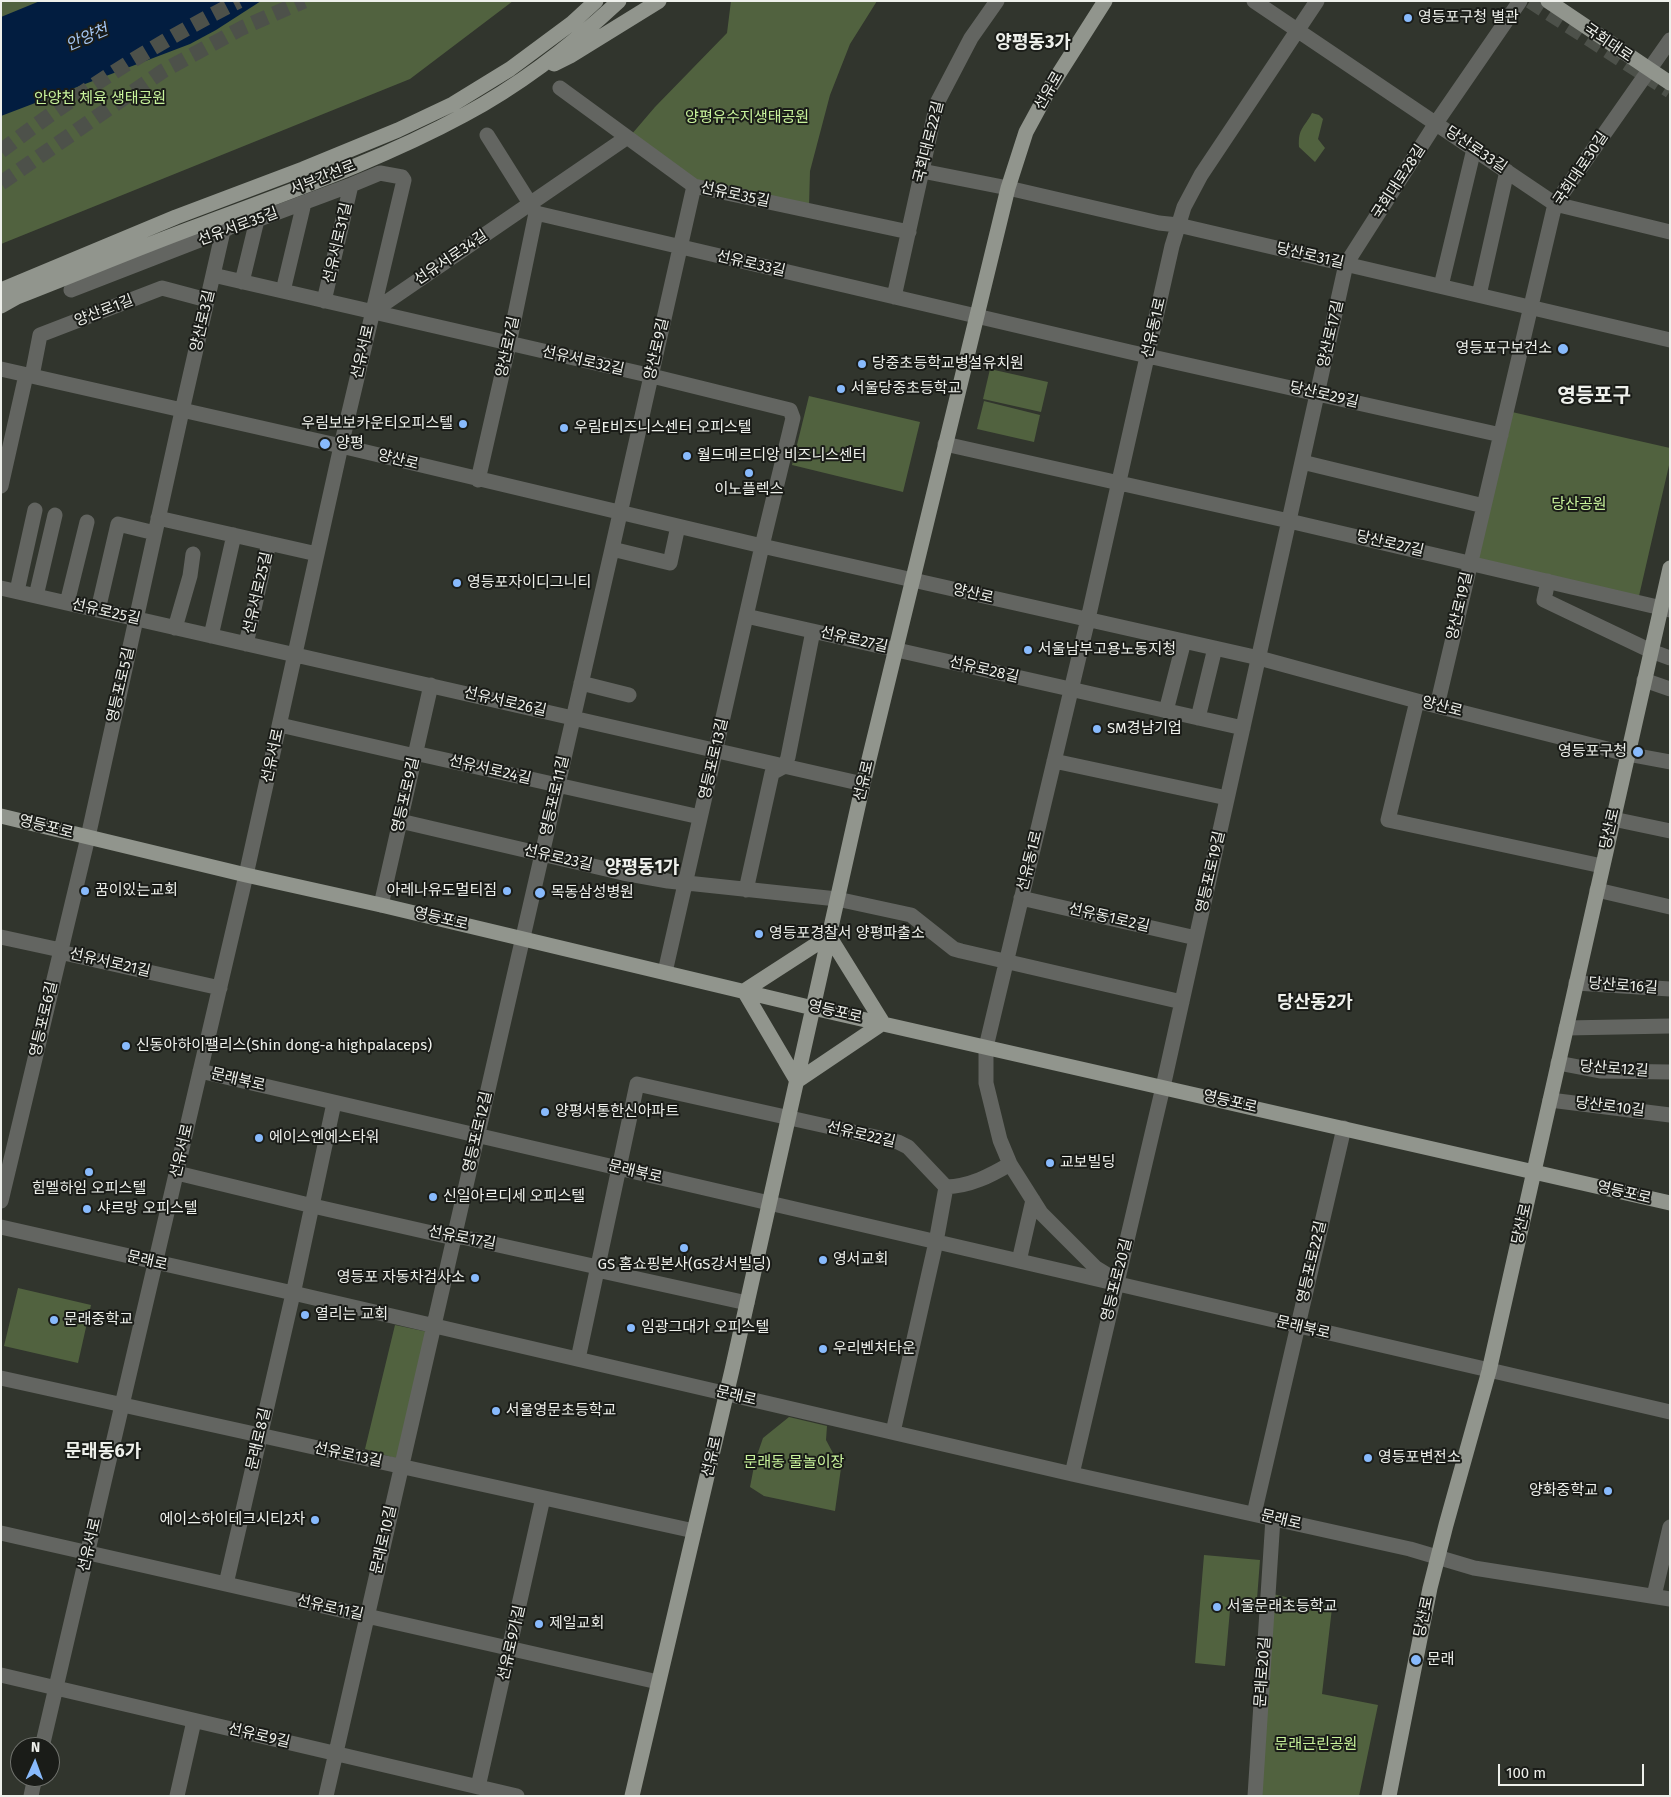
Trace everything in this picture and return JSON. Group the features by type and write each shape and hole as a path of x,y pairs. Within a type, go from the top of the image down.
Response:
{"main road":[{"name":"서부간선로","path":"1,306 17,297 183,231 309,184 405,144 465,114 519,81 586,32 619,1"},
{"name":"선유로","path":"636,1792 658,1682 727,1394 863,784 1008,188 1026,132 1051,86 1105,1"},
{"name":"국회대로","path":"1548,1 1649,71 1670,83"},
{"path":"519,81 570,56 658,2"},
{"name":"서부간선로","path":"1,290 176,217 303,169 453,104 510,69 592,4"},
{"name":"당산로","path":"1389,1796 1437,1557 1489,1371 1644,680 1651,651 1665,609 1670,568"},
{"name":"영등포로","path":"4,816 246,875 523,938 813,1008 1670,1203"},
{"path":"829,936 883,1023 797,1081 744,991 829,936"}],"street":[{"name":"국회대로22길","path":"894,297 937,103 971,38 998,1"},
{"path":"1254,1 1298,30"},
{"name":"선유동1로","path":"1117,1284 1115,1280 1096,1268 1042,1213 1010,1164 1000,1140 986,1083 986,1047 1088,620 1178,225 1184,207 1202,175 1317,1"},
{"name":"국회대로28길","path":"1346,264 1436,123 1520,1"},
{"name":"당산로33길","path":"1298,30 1555,204 1670,232"},
{"name":"국회대로30길","path":"1531,307 1555,204 1670,40"},
{"name":"선유로35길","path":"560,88 694,186 909,232"},
{"path":"487,135 533,209"},
{"name":"선유서로34길","path":"372,312 533,209 626,138"},
{"path":"1441,286 1474,149"},
{"path":"922,171 1008,188 1159,223 1178,225"},
{"path":"1479,295 1507,171"},
{"name":"선유서로35길","path":"71,290 229,227 257,220 380,173 402,177 404,180"},
{"name":"선유서로","path":"44,1737 220,988 341,446 404,180"},
{"name":"선유서로31길","path":"324,301 351,185"},
{"name":"양산로9길","path":"621,512 694,186"},
{"path":"283,291 304,203"},
{"name":"선유로33길","path":"533,209 680,247 976,316"},
{"name":"양산로7길","path":"478,480 509,344 533,209"},
{"path":"242,282 257,220"},
{"name":"당산로31길","path":"1178,225 1670,340"},
{"name":"양산로3길","path":"182,411 223,231"},
{"name":"양산로17길","path":"1258,658 1346,264"},
{"name":"선유서로31길","path":"213,275 372,312"},
{"name":"양산로1길","path":"29,375 40,335 162,288 208,300"},
{"name":"양산로19길","path":"1437,706 1531,307"},
{"name":"선유서로32길","path":"372,312 652,376 790,410 793,418 762,546"},
{"path":"976,316 1148,356"},
{"name":"당산로29길","path":"1148,356 1500,435"},
{"name":"양산로","path":"1,369 341,446 762,546 1258,658 1417,701 1627,754 1670,762"},
{"path":"1,486 29,375"},
{"name":"영등포로5길","path":"88,837 182,411"},
{"path":"945,444 1119,482"},
{"path":"1302,462 1484,506"},
{"name":"당산로27길","path":"1119,482 1665,609"},
{"path":"17,591 35,510"},
{"name":"영등포로11길","path":"523,938 621,512"},
{"path":"36,596 55,515"},
{"path":"158,518 317,554"},
{"path":"67,603 88,522"},
{"path":"98,610 118,524 155,533"},
{"path":"612,549 670,563 678,526"},
{"path":"211,636 234,535"},
{"name":"선유서로25길","path":"246,644 269,543"},
{"name":"영등포로13길","path":"665,972 762,546"},
{"path":"175,628 190,576 193,554"},
{"path":"1548,581 1544,600 1651,651 1670,658"},
{"name":"선유로25길","path":"1,588 295,655"},
{"name":"선유로27길","path":"746,616 896,650"},
{"name":"선유로27길","path":"786,766 813,631"},
{"path":"1166,711 1184,641"},
{"path":"1198,718 1215,648"},
{"name":"선유로28길","path":"896,650 1071,689"},
{"name":"선유서로26길","path":"295,655 716,750"},
{"name":"영등포로19길","path":"1163,1087 1258,658"},
{"path":"1644,680 1670,689"},
{"path":"582,683 629,695"},
{"name":"영등포로9길","path":"381,905 431,685"},
{"path":"1071,689 1243,728"},
{"path":"1417,701 1388,820 1602,866"},
{"name":"선유서로24길","path":"280,725 700,817"},
{"path":"716,750 863,784"},
{"path":"1054,761 1228,798"},
{"path":"746,890 772,773 786,766"},
{"path":"1613,818 1670,831"},
{"name":"선유로23길","path":"400,821 623,873 685,883 837,899 911,915 954,949 1006,962"},
{"name":"영등포로6길","path":"1,1201 88,837"},
{"path":"1597,890 1670,906"},
{"name":"선유동1로2길","path":"1021,898 1196,938"},
{"name":"선유서로21길","path":"1,937 220,988"},
{"name":"영등포로12길","path":"433,1326 523,938"},
{"path":"1006,962 1182,1002"},
{"name":"당산로16길","path":"1576,983 1670,989"},
{"path":"1566,1028 1670,1026"},
{"name":"당산로12길","path":"1558,1064 1600,1071 1670,1072"},
{"name":"문래북로","path":"200,1071 1670,1412"},
{"path":"578,1359 637,1084 788,1118"},
{"name":"영등포로20길","path":"1072,1474 1163,1087"},
{"name":"당산로10길","path":"1550,1100 1670,1115"},
{"path":"293,1293 334,1103"},
{"name":"선유로22길","path":"788,1118 898,1142 908,1147 946,1187"},
{"name":"영등포로22길","path":"1254,1514 1344,1128"},
{"path":"893,1432 936,1242 946,1187 957,1187 988,1178 1010,1164"},
{"name":"선유로17길","path":"177,1173 312,1206 454,1238 462,1236 593,1266 597,1270 747,1303"},
{"path":"1019,1261 1033,1200"},
{"name":"문래로","path":"1,1227 1072,1474 1402,1547 1474,1568 1670,1599"},
{"name":"문래로8길","path":"226,1584 293,1293"},
{"name":"문래로10길","path":"326,1796 433,1326"},
{"name":"선유로13길","path":"1,1378 694,1531"},
{"name":"선유로9가길","path":"478,1787 511,1649 543,1498"},
{"name":"문래로20길","path":"1255,1796 1273,1518"},
{"path":"1654,1596 1670,1527"},
{"name":"선유로11길","path":"1,1533 658,1682"},
{"name":"선유로9길","path":"1,1675 517,1796"},
{"path":"177,1796 194,1721"}],"green space":[{"name":"안양천 체육 생태공원","path":"1,1 513,1 410,79 1,244"},
{"name":"양평유수지생태공원","path":"731,1 877,1 850,44 830,95 810,171 809,207 695,182 631,135 655,107 727,33"},
{"path":"1312,113 1319,115 1323,119 1318,139 1325,148 1315,162 1299,147 1302,128"},
{"path":"990,369 1048,382 1041,412 983,399"},
{"path":"809,396 920,422 903,492 792,465"},
{"path":"984,401 1040,415 1034,442 977,429"},
{"name":"당산공원","path":"1512,412 1670,448 1670,461 1639,596 1478,559"},
{"path":"18,1288 91,1305 78,1363 4,1346"},
{"path":"395,1325 428,1332 398,1459 365,1449"},
{"name":"문래동 물놀이장","path":"789,1417 827,1426 826,1440 841,1468 835,1511 764,1496 750,1487 755,1461 763,1438"},
{"path":"1204,1555 1260,1560 1256,1612 1230,1610 1225,1666 1195,1663"},
{"name":"문래근린공원","path":"1273,1594 1332,1608 1322,1694 1378,1705 1359,1796 1261,1796"}],"water":[{"name":"안양천","path":"40,1 261,1 190,44 1,116 1,17"}],"tunnel":[{"path":"1,151 58,109 117,70 177,34 239,1"},
{"path":"1,183 163,71 242,28 304,1"},
{"path":"1530,1 1670,91"}],"place":[{"name":"영등포구청 별관","path":"1408,18"},
{"name":"영등포구보건소","path":"1563,349"},
{"name":"당중초등학교병설유치원","path":"862,364"},
{"name":"서울당중초등학교","path":"841,389"},
{"name":"우림보보카운티오피스텔","path":"463,424"},
{"name":"우림E비즈니스센터 오피스텔","path":"564,428"},
{"name":"양평","path":"325,444"},
{"name":"월드메르디앙 비즈니스센터","path":"687,456"},
{"name":"이노플렉스","path":"749,473"},
{"name":"영등포자이디그니티","path":"457,583"},
{"name":"서울남부고용노동지청","path":"1028,650"},
{"name":"SM경남기업","path":"1097,729"},
{"name":"영등포구청","path":"1638,752"},
{"name":"꿈이있는교회","path":"85,891"},
{"name":"아레나유도멀티짐","path":"507,891"},
{"name":"목동삼성병원","path":"540,893"},
{"name":"영등포경찰서 양평파출소","path":"759,934"},
{"name":"신동아하이팰리스(Shin dong-a highpalaceps)","path":"126,1046"},
{"name":"양평서통한신아파트","path":"545,1112"},
{"name":"에이스엔에스타워","path":"259,1138"},
{"name":"교보빌딩","path":"1050,1163"},
{"name":"힘멜하임 오피스텔","path":"89,1172"},
{"name":"신일아르디세 오피스텔","path":"433,1197"},
{"name":"샤르망 오피스텔","path":"87,1209"},
{"name":"GS 홈쇼핑본사(GS강서빌딩)","path":"684,1248"},
{"name":"영서교회","path":"823,1260"},
{"name":"영등포 자동차검사소","path":"475,1278"},
{"name":"열리는 교회","path":"305,1315"},
{"name":"문래중학교","path":"54,1320"},
{"name":"임광그대가 오피스텔","path":"631,1328"},
{"name":"우리벤처타운","path":"823,1349"},
{"name":"서울영문초등학교","path":"496,1411"},
{"name":"영등포변전소","path":"1368,1458"},
{"name":"양화중학교","path":"1608,1491"},
{"name":"에이스하이테크시티2차","path":"315,1520"},
{"name":"서울문래초등학교","path":"1217,1607"},
{"name":"제일교회","path":"539,1624"},
{"name":"문래","path":"1416,1660"}],"district":[{"name":"양평동3가","path":"1033,43"},
{"name":"영등포구","path":"1594,396"},
{"name":"양평동1가","path":"642,868"},
{"name":"당산동2가","path":"1315,1003"},
{"name":"문래동6가","path":"103,1452"}]}
